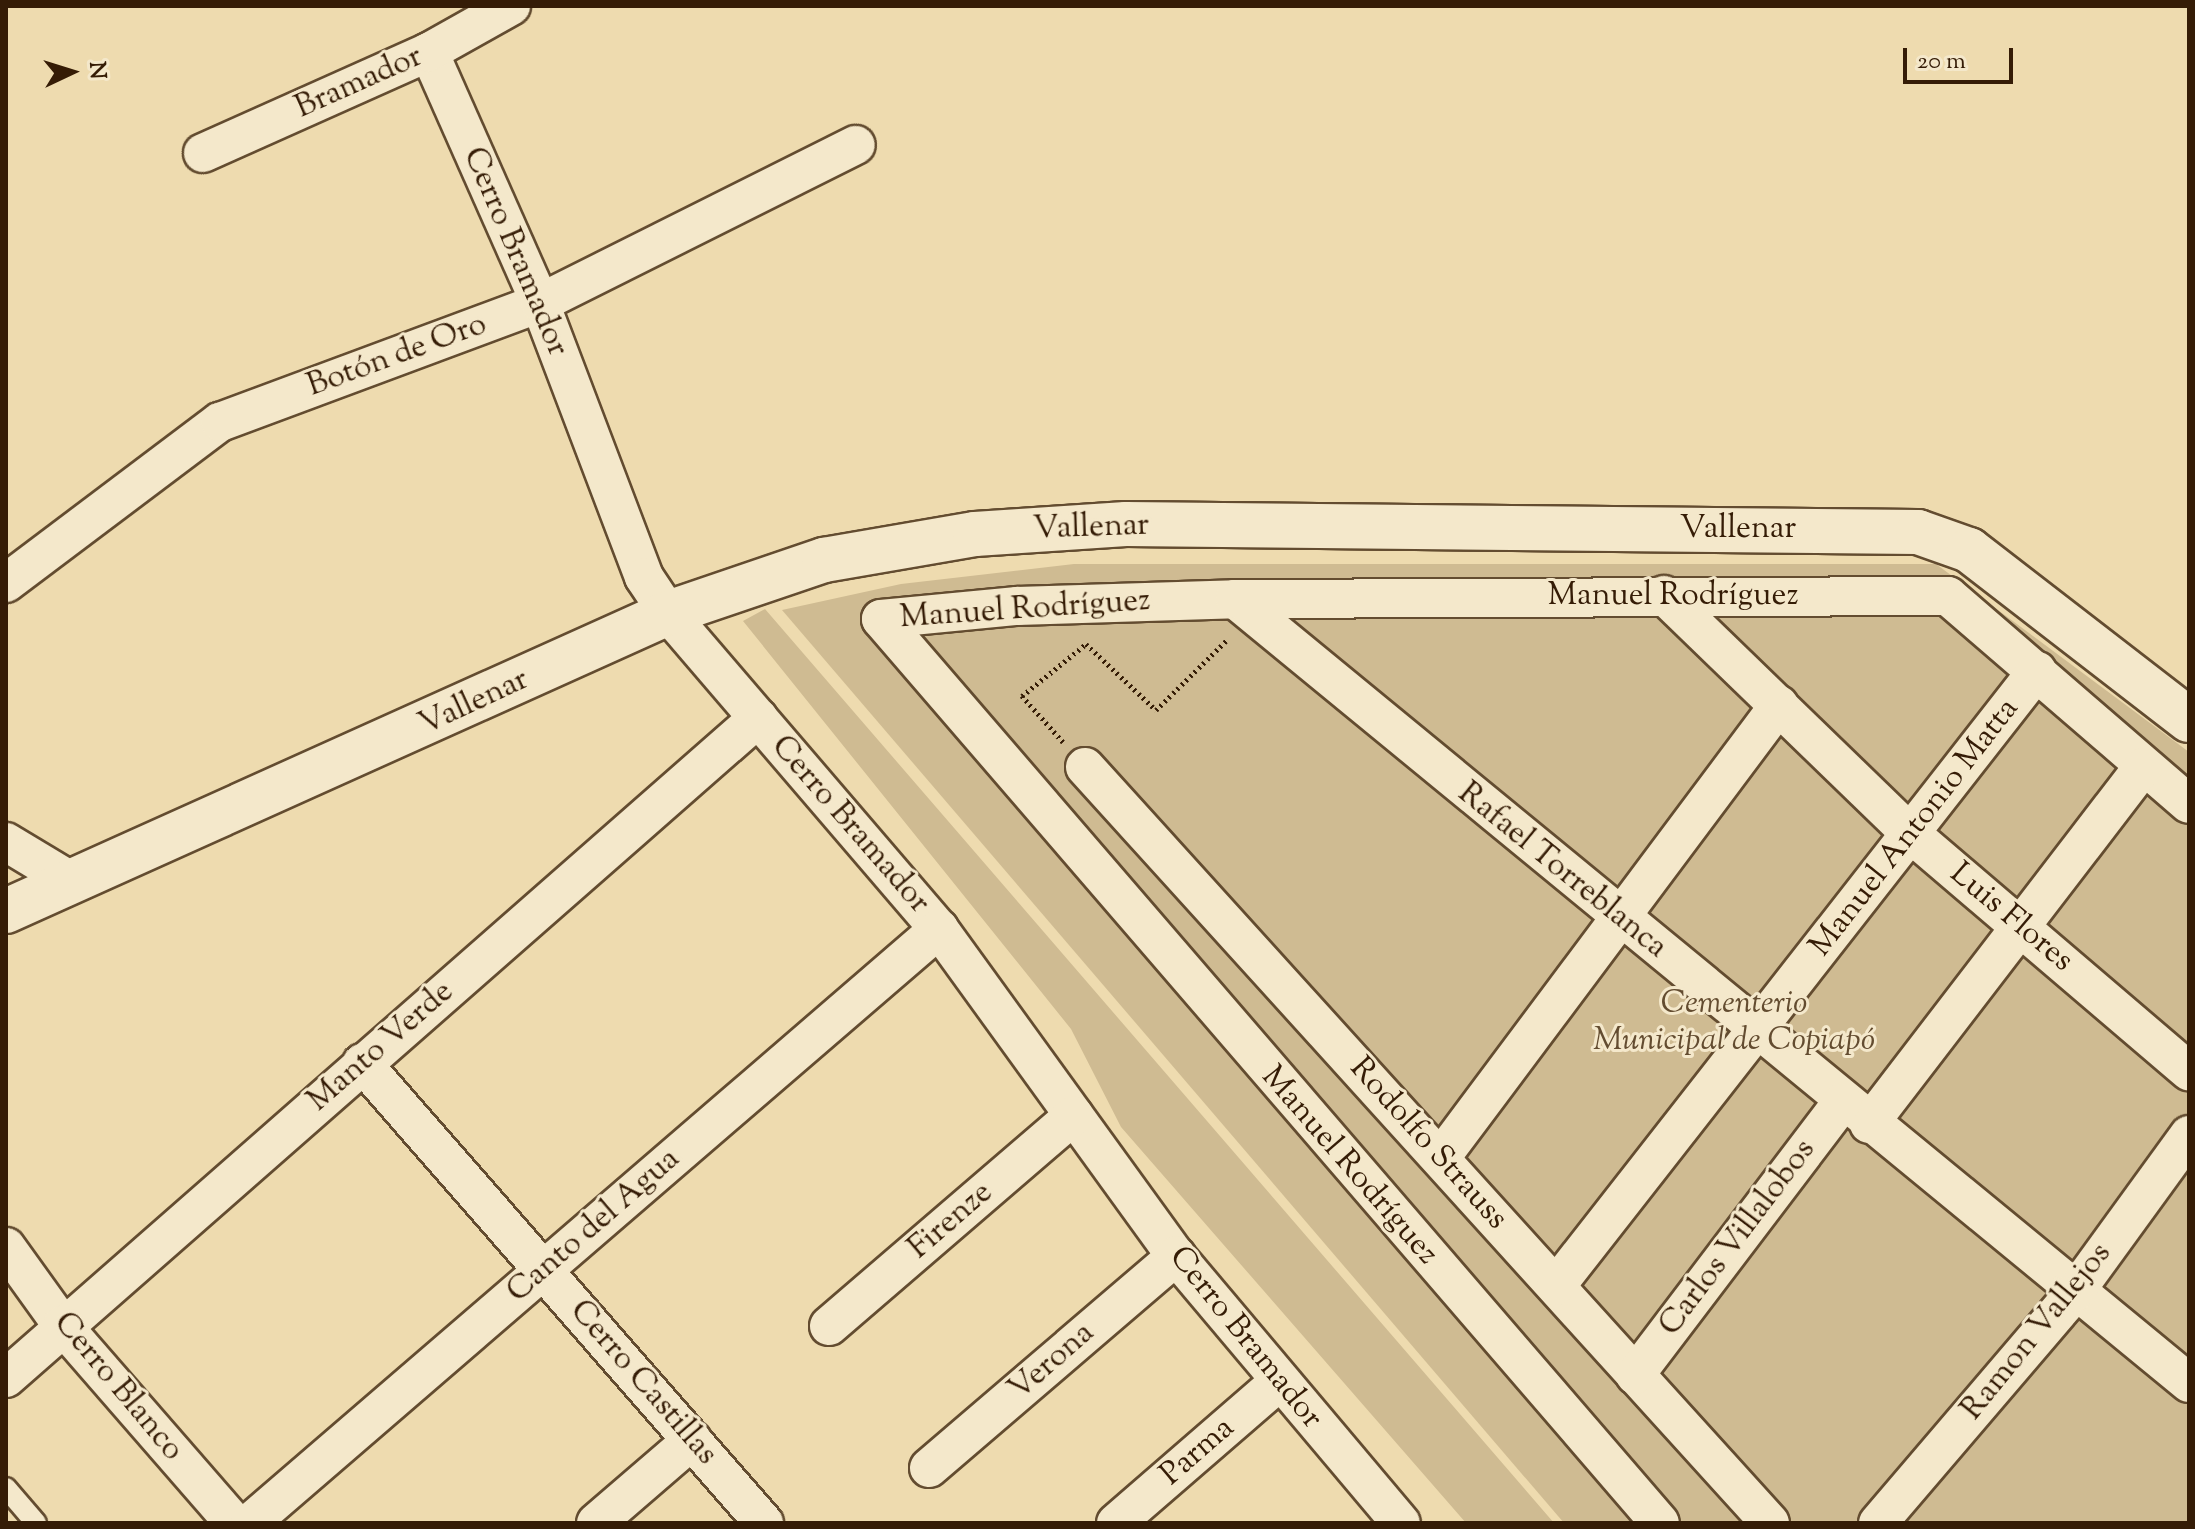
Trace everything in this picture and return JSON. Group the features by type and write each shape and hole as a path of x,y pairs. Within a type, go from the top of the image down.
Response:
{"street":[{"name":"Bramador","path":"203,153 429,52 511,6"},
{"name":"Cerro Bramador","path":"429,52 540,303 644,577 668,613 939,929 1176,1256 1389,1519"},
{"name":"Botón de Oro","path":"6,583 220,422 540,303 856,145"},
{"name":"Vallenar","path":"6,911 668,613 824,560 1030,530 1893,530 1969,550 2189,720"},
{"name":"Manuel Rodríguez","path":"1660,1523 881,619 1017,606 1248,610 1664,595 1948,596 2189,804"},
{"name":"Luis Flores","path":"1664,595 1910,833 2189,1071"},
{"name":"Rafael Torreblanca","path":"1248,610 1855,1113 2189,1383"},
{"name":"Manuel Antonio Matta","path":"1556,1286 1759,1031 2037,671"},
{"path":"1442,1156 1617,917 1779,705"},
{"name":"Manto Verde","path":"6,1378 62,1325 758,718"},
{"name":"Rodolfo Strauss","path":"1085,767 1442,1156 1770,1523"},
{"name":"Carlos Villalobos","path":"1635,1375 1855,1113 2021,926 2143,767"},
{"path":"6,842 71,881"},
{"name":"Canto del Agua","path":"250,1523 939,929"},
{"name":"Cerro Castillas","path":"362,1063 764,1523"},
{"name":"Firenze","path":"829,1326 1074,1115"},
{"name":"Ramon Vallejos","path":"1878,1523 2075,1292 2189,1135"},
{"name":"Cerro Blanco","path":"6,1247 62,1325 234,1523"},
{"name":"Verona","path":"929,1468 1176,1256"},
{"name":"Parma","path":"1116,1523 1280,1381"},
{"path":"596,1523 692,1440"}],"lane":[{"path":"6,1488 36,1523"}],"path":[{"path":"1085,767 1022,696 1086,644 1156,710 1233,633 1248,610"}],"green space":[{"name":"Cementerio Municipal de Copiapó","path":"1074,564 1936,564 2189,752 2189,1523 1564,1523 782,610 901,584"},
{"path":"765,609 1554,1523 1466,1523 1121,1127 1071,1029 743,621"}]}
